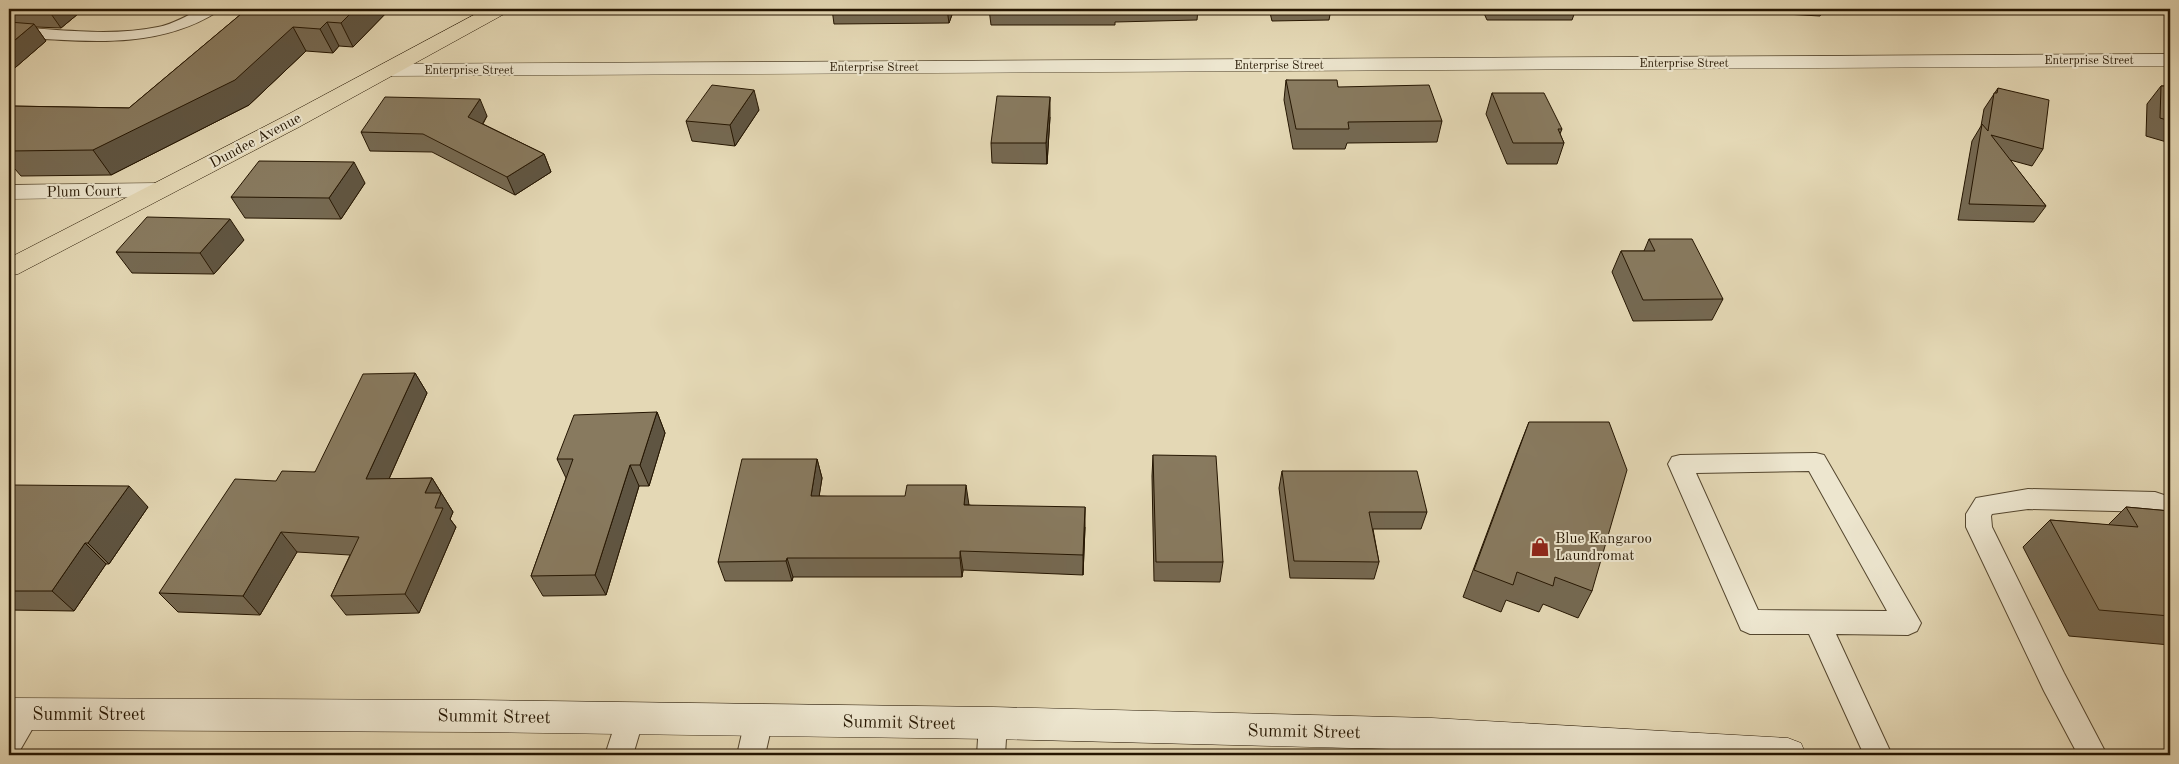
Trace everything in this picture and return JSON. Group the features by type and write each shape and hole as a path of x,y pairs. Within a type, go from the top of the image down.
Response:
{"main road":[{"name":"Dundee Avenue","path":"9,268 160,190 499,9"}],"street":[{"name":"Enterprise Street","path":"387,70 2170,60"},
{"name":"Plum Court","path":"9,192 160,190"},
{"name":"Summit Street","path":"18,714 759,720 992,739 1432,734 1788,755"}],"lane":[{"path":"9,32 97,34 159,32 178,26 211,9"},
{"path":"1816,462 1908,623 1817,622 1750,622 1680,464 1816,462"},
{"path":"2093,755 2054,682 1979,528 1978,514 1985,505 2028,499 2155,502 2170,507"},
{"path":"1817,622 1878,755"},
{"path":"9,743 18,714"},
{"path":"619,755 630,718"},
{"path":"751,755 759,720"}],"building":[{"path":"9,9 52,9 49,11"},
{"path":"247,9 355,9 341,23 327,22 320,29 293,27 235,80 93,150 9,151 9,106 129,108"},
{"path":"9,22 34,24 9,45"},
{"path":"1286,80 1337,80 1338,87 1429,85 1442,121 1348,122 1349,129 1296,129"},
{"path":"712,85 754,90 730,125 686,121"},
{"path":"2161,86 2170,86 2170,121 2160,118"},
{"path":"1998,88 2049,100 2043,149 1991,135 2046,206 1969,204 1982,124 1988,131 1994,93 1997,93"},
{"path":"1492,93 1544,93 1562,129 1558,129 1564,143 1513,143"},
{"path":"997,96 1050,97 1046,143 991,143"},
{"path":"385,97 480,99 468,117 544,154 507,177 423,134 361,132"},
{"path":"259,161 354,162 329,198 231,197"},
{"path":"147,217 230,219 200,253 116,252"},
{"path":"1649,239 1692,239 1723,299 1643,300 1621,251 1655,251"},
{"path":"415,373 366,479 432,478 425,493 441,493 435,508 443,508 405,594 331,596 359,537 281,532 243,596 159,593 235,479 276,481 282,471 315,472 363,374"},
{"path":"657,412 640,465 630,465 595,575 531,576 573,459 557,459 574,415"},
{"name":"Blue Kangaroo Laundromat","path":"1529,422 1609,422 1627,470 1592,591 1555,577 1553,586 1517,572 1513,585 1474,570"},
{"path":"1153,455 1216,456 1223,562 1156,562"},
{"path":"742,459 817,459 811,496 905,496 907,485 966,485 964,505 1085,507 1083,555 960,551 960,558 787,558 786,561 718,562"},
{"path":"1282,471 1417,471 1427,512 1369,512 1379,562 1294,561"},
{"path":"11,485 129,486 88,543 85,543 52,591 9,591 9,488"},
{"path":"2126,507 2170,511 2170,616 2099,610 2050,520 2138,527"}],"place":[{"name":"Blue Kangaroo Laundromat","path":"1540,547"}]}
